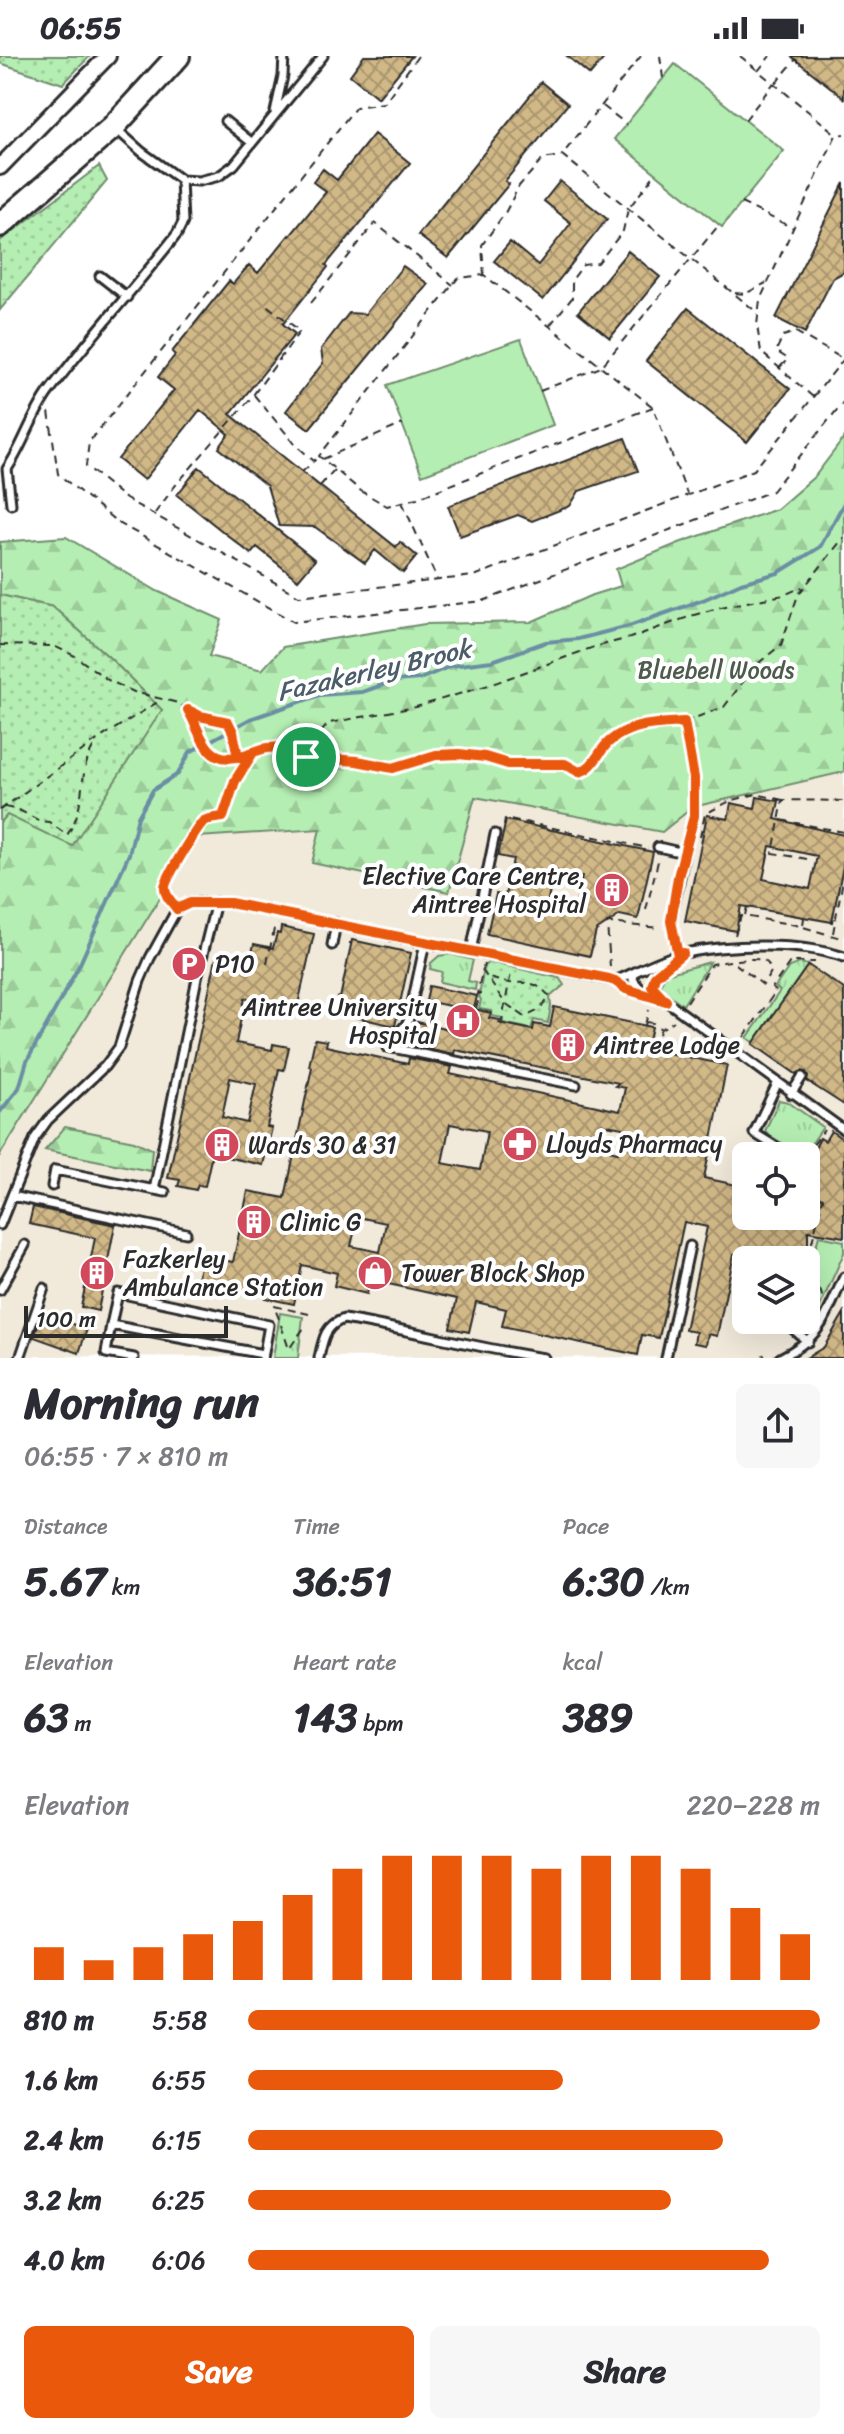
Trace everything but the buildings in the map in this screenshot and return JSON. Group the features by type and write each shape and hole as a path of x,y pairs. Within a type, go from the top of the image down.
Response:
{"street":[{"path":"0,167 108,56"},
{"path":"0,225 113,127 178,56"}],"lane":[{"path":"274,114 283,76 284,56"},
{"path":"113,127 181,180 199,181 219,176 234,165 323,56"},
{"path":"225,121 251,142"},
{"path":"11,504 7,469 47,395 177,234 183,222 181,180"},
{"path":"100,276 127,297"},
{"path":"471,951 499,833"},
{"path":"681,954 671,921 688,838"},
{"path":"658,847 684,853"},
{"path":"154,1190 197,978 216,902"},
{"path":"0,1225 35,1138 48,1120 105,1066 119,1047 150,958 177,909 190,903 230,903 336,923 615,981 626,989 666,1001"},
{"path":"332,945 336,923"},
{"path":"425,943 408,1022 387,1047 576,1085"},
{"path":"615,981 681,954 761,945 823,950 844,957"},
{"path":"681,954 655,976 652,986 680,1012 844,1130"},
{"path":"634,973 633,980 646,995"},
{"path":"791,1094 802,1077"},
{"path":"767,1142 754,1133 777,1084"},
{"path":"52,1186 55,1170 165,1192"},
{"path":"12,1196 186,1233"},
{"path":"0,1290 25,1245"},
{"path":"666,1358 690,1246"},
{"path":"780,1358 808,1342 819,1329 844,1277"},
{"path":"20,1358 44,1288"},
{"path":"111,1325 263,1356 269,1325 118,1293 111,1325 106,1353 134,1358"},
{"path":"317,1358 325,1333 331,1325 344,1319 439,1336 505,1355 544,1358"},
{"path":"799,1334 808,1342"}],"path":[{"path":"418,56 384,103 356,107 89,442 86,466 126,499 299,596 474,576 754,470 844,359 796,332 783,336 776,351 788,359 779,368"},
{"path":"484,275 482,245 505,213 519,186 543,159 562,155 641,56"},
{"path":"660,56 663,78"},
{"path":"740,56 836,135 844,134"},
{"path":"758,71 770,56"},
{"path":"745,120 796,59"},
{"path":"602,105 626,124"},
{"path":"813,397 761,352 758,313 760,300 836,135"},
{"path":"562,155 758,313"},
{"path":"549,325 572,298 572,280 583,265 598,263 623,231 628,209 656,173"},
{"path":"741,203 794,228"},
{"path":"311,303 375,223 453,285"},
{"path":"540,391 601,367 719,225"},
{"path":"302,472 319,456 458,278 484,275 653,407 688,495"},
{"path":"734,293 745,294 769,282"},
{"path":"154,514 254,394 300,331 264,303"},
{"path":"254,394 296,445 314,461"},
{"path":"47,395 58,474 117,522 294,622 483,601 772,491 844,401"},
{"path":"319,456 361,491 387,506 417,498 653,407"},
{"path":"323,460 403,424"},
{"path":"320,486 334,469"},
{"path":"402,502 438,580"},
{"path":"188,710 199,736 211,752 221,758 277,748 295,751 306,757 357,761 393,768 436,755 459,754 508,764 565,764 579,772 588,770 608,742 621,733 643,724 684,722 724,707 755,666 781,645 793,606 804,586 844,537"},
{"path":"306,757 314,740 329,723 416,707 694,615 784,595 804,586"},
{"path":"0,645 54,646 75,656 108,680 134,692 178,703 200,716 228,722 238,757"},
{"path":"2,808 100,738 162,700"},
{"path":"684,722 694,778 694,816 688,838 699,841 705,814 730,801 756,794 783,800 844,801"},
{"path":"2,808 19,810 40,821 49,822 67,835 77,819 85,762 100,738"},
{"path":"177,909 164,887 203,821 223,817 235,781 252,754"},
{"path":"783,800 773,853 807,859"},
{"path":"499,833 505,818 660,851 646,910"},
{"path":"779,820 844,832"},
{"path":"833,934 844,875"},
{"path":"731,936 736,935 747,907"},
{"path":"744,916 802,926 844,939"},
{"path":"802,926 804,918"},
{"path":"267,964 274,929 277,924 283,923"},
{"path":"610,973 607,923 665,928"},
{"path":"656,1048 661,1029 673,1022 712,964 732,961 761,959 768,963 771,972 763,985 732,961"},
{"path":"744,1037 776,991 772,988 790,962 814,962"},
{"path":"476,1009 484,963"},
{"path":"501,1025 512,968"},
{"path":"482,970 505,1003 525,1017 533,1015 550,997 540,985 489,978"},
{"path":"649,1010 646,1024 653,1023 661,1029"},
{"path":"815,1142 827,1125"},
{"path":"815,1230 809,1254 823,1300"},
{"path":"306,1325 289,1349 274,1306 309,1314"}],"shaded area":[{"name":"Aintree University Hospital","path":"844,772 844,1358 0,1356 0,1155 198,837 414,823 447,792 662,831 693,807"}],"green space":[{"path":"0,56 90,56 63,84 0,63"},
{"path":"675,64 784,151 722,227 614,139"},
{"path":"99,166 107,181 0,310 0,241"},
{"path":"521,339 553,425 422,475 387,385"},
{"name":"Bluebell Woods","path":"844,438 844,772 693,807 662,832 475,797 449,892 312,863 320,829 198,837 0,1155 0,823 7,815 162,710 53,607 0,595 0,542 66,537 157,591 222,620 209,656 262,670 283,647 425,624 531,622 592,595 621,586 616,569 777,509 815,476"},
{"path":"0,595 53,607 162,710 72,846 7,815 0,823"},
{"path":"450,954 473,960 468,981 476,983 475,990 440,982 442,972 430,969 431,963 439,956"},
{"path":"489,962 559,978 564,985 550,997 548,1023 534,1020 531,1029 503,1023 503,1018 492,1016 492,1011 479,1009 484,966"},
{"path":"710,962 683,1005 660,985 666,974"},
{"path":"800,963 808,965 754,1042 747,1038 780,991 775,987 789,967"},
{"path":"779,1100 788,1102 823,1127 813,1142 780,1142 765,1131"},
{"path":"65,1127 134,1141 152,1149 150,1171 45,1150"},
{"path":"819,1236 844,1241 844,1253 820,1307 820,1246 816,1246"},
{"path":"280,1313 303,1317 298,1358 273,1358"}],"waterway":[{"name":"Fazakerley Brook","path":"0,1112 19,1088 27,1061 79,966 129,854 138,817 153,790 178,774 190,752 250,719 320,695 362,692 394,681 420,679 451,666 492,661 546,642 578,639 629,626 741,583 778,573 820,547 844,503"}],"place":[{"name":"Elective Care Centre, Aintree Hospital","path":"612,890"},
{"name":"P10","path":"189,964"},
{"name":"Aintree University Hospital","path":"463,1021"},
{"name":"Aintree Lodge","path":"568,1045"},
{"name":"Lloyds Pharmacy","path":"520,1144"},
{"name":"Wards 30 & 31","path":"222,1145"},
{"name":"Clinic G","path":"254,1222"},
{"name":"Fazkerley Ambulance Station","path":"97,1273"},
{"name":"Tower Block Shop","path":"375,1273"}],"route":[{"path":"306,757 295,751 277,748 238,757 221,758 211,752 199,736 188,710 228,722 238,757 252,754 235,781 223,817 203,821 164,887 177,909 190,903 230,903 609,979 626,989 666,1001 652,986 655,976 683,953 678,955 671,921 678,877 694,816 694,778 684,722 643,724 621,733 608,742 588,770 579,772 565,764 508,764 459,754 436,755 393,768 357,761 306,757"}]}
